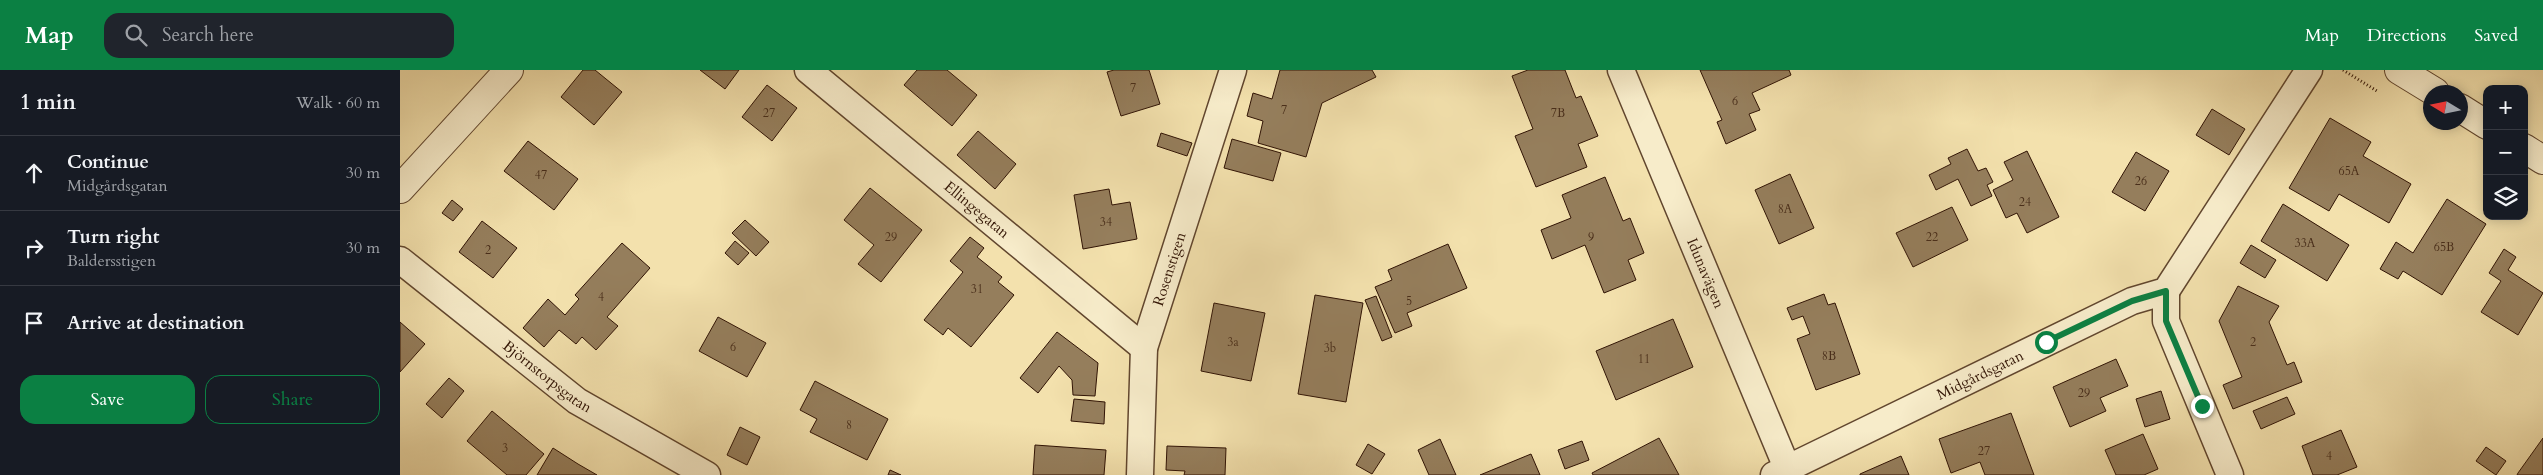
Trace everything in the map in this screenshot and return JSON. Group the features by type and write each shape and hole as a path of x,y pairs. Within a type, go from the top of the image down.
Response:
{"street":[{"path":"400,189 509,70"},
{"name":"Ellingegatan","path":"808,70 1144,348"},
{"name":"Rosenstigen","path":"1140,475 1144,348 1233,70"},
{"name":"Idunavägen","path":"1621,70 1784,473"},
{"path":"2230,475 2166,321 2166,291 2309,70"},
{"path":"2399,70 2424,85"},
{"path":"2468,113 2483,122"},
{"path":"2528,151 2543,160"},
{"name":"Björnstorpsgatan","path":"400,260 577,401 707,475"},
{"name":"Midgårdsgatan","path":"1784,473 2132,301 2166,291"}],"building":[{"path":"583,70 595,70 622,92 594,125 561,97"},
{"path":"700,70 739,70 725,89"},
{"path":"917,70 947,70 977,95 952,126 904,85"},
{"path":"1114,70 1149,70 1160,104 1121,116 1107,72"},
{"path":"1280,70 1372,70 1376,77 1322,103 1306,157 1258,143 1263,121 1247,116 1253,93 1272,99"},
{"path":"1528,70 1565,70 1576,98 1581,96 1598,136 1578,144 1587,167 1536,187 1515,136 1533,129 1512,76"},
{"path":"1700,70 1789,70 1791,75 1752,93 1760,110 1749,114 1756,130 1726,144 1717,122 1722,120"},
{"path":"767,85 797,108 772,141 742,117"},
{"path":"2212,109 2245,129 2229,155 2196,135"},
{"path":"2330,118 2371,142 2363,156 2411,184 2389,223 2339,194 2329,211 2289,188"},
{"path":"978,131 1016,164 995,189 957,155"},
{"path":"1161,133 1192,143 1187,156 1157,146"},
{"path":"1232,139 1281,153 1273,181 1224,168"},
{"path":"528,141 578,179 554,210 504,171"},
{"path":"1967,149 1978,171 1986,168 1993,182 1987,185 1992,196 1971,206 1958,179 1936,190 1929,175 1951,164 1948,158"},
{"path":"2027,151 2059,217 2027,233 2017,213 2006,218 1993,190 2013,180 2004,162"},
{"path":"2136,152 2169,171 2145,211 2112,192"},
{"path":"1790,174 1814,228 1779,244 1755,190"},
{"path":"1605,177 1623,221 1630,218 1644,253 1628,260 1636,280 1604,293 1585,245 1552,259 1541,230 1571,218 1562,195"},
{"path":"870,188 922,230 881,282 858,264 874,245 844,220"},
{"path":"1109,189 1112,205 1130,202 1137,239 1083,249 1074,195"},
{"path":"2447,199 2486,224 2442,295 2403,271 2398,279 2380,269 2396,242 2413,253"},
{"path":"452,200 463,209 453,221 442,213"},
{"path":"2283,204 2349,245 2327,281 2261,241"},
{"path":"1952,207 1968,240 1913,267 1896,233"},
{"path":"745,220 769,242 756,256 732,233"},
{"path":"482,221 517,248 493,278 459,252"},
{"path":"970,237 984,248 977,257 1002,277 998,282 1014,295 971,347 948,328 943,335 924,320 963,272 950,261"},
{"path":"735,241 749,253 738,265 725,253"},
{"path":"622,243 650,268 607,317 618,326 596,350 582,337 576,344 559,330 544,347 523,328 548,299 565,315 579,299 575,295"},
{"path":"1448,244 1467,288 1407,313 1412,326 1395,333 1375,287 1392,280 1388,270"},
{"path":"2251,245 2276,260 2265,278 2240,263"},
{"path":"2504,249 2516,257 2508,270 2543,293 2518,335 2481,312 2501,281 2489,273"},
{"path":"2238,286 2279,306 2269,322 2287,365 2294,362 2302,382 2233,409 2223,385 2242,377 2219,321"},
{"path":"1824,294 1828,305 1835,303 1860,374 1816,390 1797,339 1810,334 1803,316 1792,320 1787,308"},
{"path":"1315,295 1363,303 1346,402 1298,394"},
{"path":"1376,296 1392,337 1382,341 1365,300"},
{"path":"1214,303 1265,313 1251,381 1201,371"},
{"path":"718,317 766,343 747,377 699,351"},
{"path":"1673,319 1693,367 1616,400 1596,351"},
{"path":"400,322 425,344 400,372"},
{"path":"1057,332 1098,363 1095,396 1073,395 1072,380 1059,366 1038,393 1020,378"},
{"path":"2116,359 2128,386 2100,398 2106,411 2070,427 2053,387"},
{"path":"449,378 464,391 442,418 426,404"},
{"path":"815,381 888,419 867,460 810,432 817,419 800,410"},
{"path":"2161,391 2170,419 2145,427 2136,399"},
{"path":"2287,397 2295,414 2261,429 2253,411"},
{"path":"1074,399 1105,402 1104,424 1071,421"},
{"path":"492,411 544,454 526,475 507,475 467,441"},
{"path":"2011,413 2034,475 1985,475 1980,462 1951,473 1939,439"},
{"path":"740,427 760,437 747,465 727,455"},
{"path":"2341,430 2357,467 2337,475 2313,475 2302,446"},
{"path":"2143,434 2158,469 2144,475 2116,475 2105,450"},
{"path":"1659,438 1679,475 1593,475 1592,473"},
{"path":"2543,438 2543,475 2517,475 2518,473"},
{"path":"1440,439 1456,475 1429,475 1418,450"},
{"path":"1582,441 1589,460 1565,469 1558,450"},
{"path":"1368,444 1385,454 1372,474 1356,465"},
{"path":"1035,445 1106,450 1104,475 1033,475"},
{"path":"1167,446 1226,448 1225,475 1184,475 1185,471 1166,470"},
{"path":"2486,447 2506,461 2496,475 2476,461"},
{"path":"553,448 578,464 597,475 537,475"},
{"path":"1531,454 1540,475 1480,475"},
{"path":"1901,456 1909,475 1860,475 1860,474"},
{"path":"890,470 901,475 888,475"}],"route":[{"path":"2046,342 2132,301 2166,291 2166,321 2202,406"}]}
